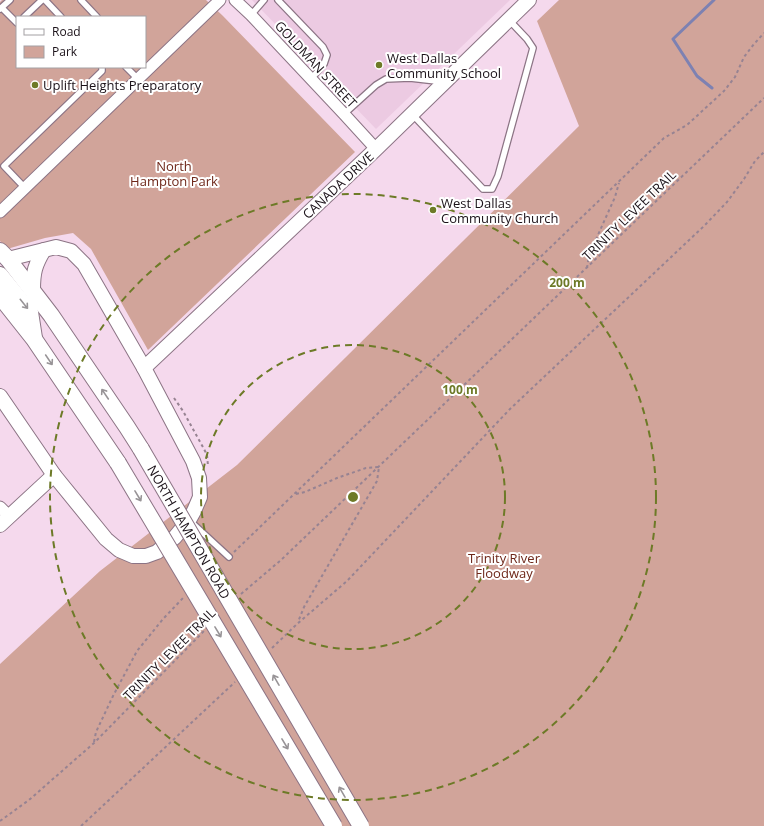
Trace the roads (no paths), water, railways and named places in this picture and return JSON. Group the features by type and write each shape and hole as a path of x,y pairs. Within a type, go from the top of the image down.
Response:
{"main road":[{"name":"NORTH HAMPTON ROAD","path":"4,255 52,314 141,449 361,826"},
{"path":"0,275 30,312 34,339"},
{"name":"NORTH HAMPTON ROAD","path":"2,301 34,339 118,463 334,826"}],"street":[{"path":"0,212 220,0"},
{"name":"GOLDMAN STREET","path":"235,0 251,15 376,149"},
{"name":"CANADA DRIVE","path":"144,368 376,149 527,1"},
{"path":"0,396 54,474 106,539 118,550 133,556 146,556 157,552 175,537 189,520 200,497 199,478 193,461 144,368 84,264 71,251 56,247 4,255"},
{"path":"32,290 35,266 44,250"},
{"path":"3,516 54,474"}],"lane":[{"path":"10,0 1,8 16,22"},
{"path":"25,16 44,0 60,16"},
{"path":"81,0 96,16"},
{"path":"251,15 264,0"},
{"path":"278,0 323,47 327,55 324,64 311,79"},
{"path":"412,114 483,189 492,189 498,176 533,48 528,39 509,20"},
{"path":"25,188 4,166 102,71 102,68"},
{"path":"127,68 138,79"},
{"path":"344,114 376,85 386,79 410,78 436,81 443,84"},
{"path":"189,520 229,556"}],"waterway":[{"path":"712,88 697,76 673,39 714,0"}],"place":[{"name":"West Dallas Community School","path":"379,65"},
{"name":"Uplift Heights Preparatory","path":"35,85"},
{"name":"West Dallas Community Church","path":"433,210"}],"park label":[{"name":"North Hampton Park","path":"174,174"},
{"name":"Trinity River Floodway","path":"504,566"}]}
